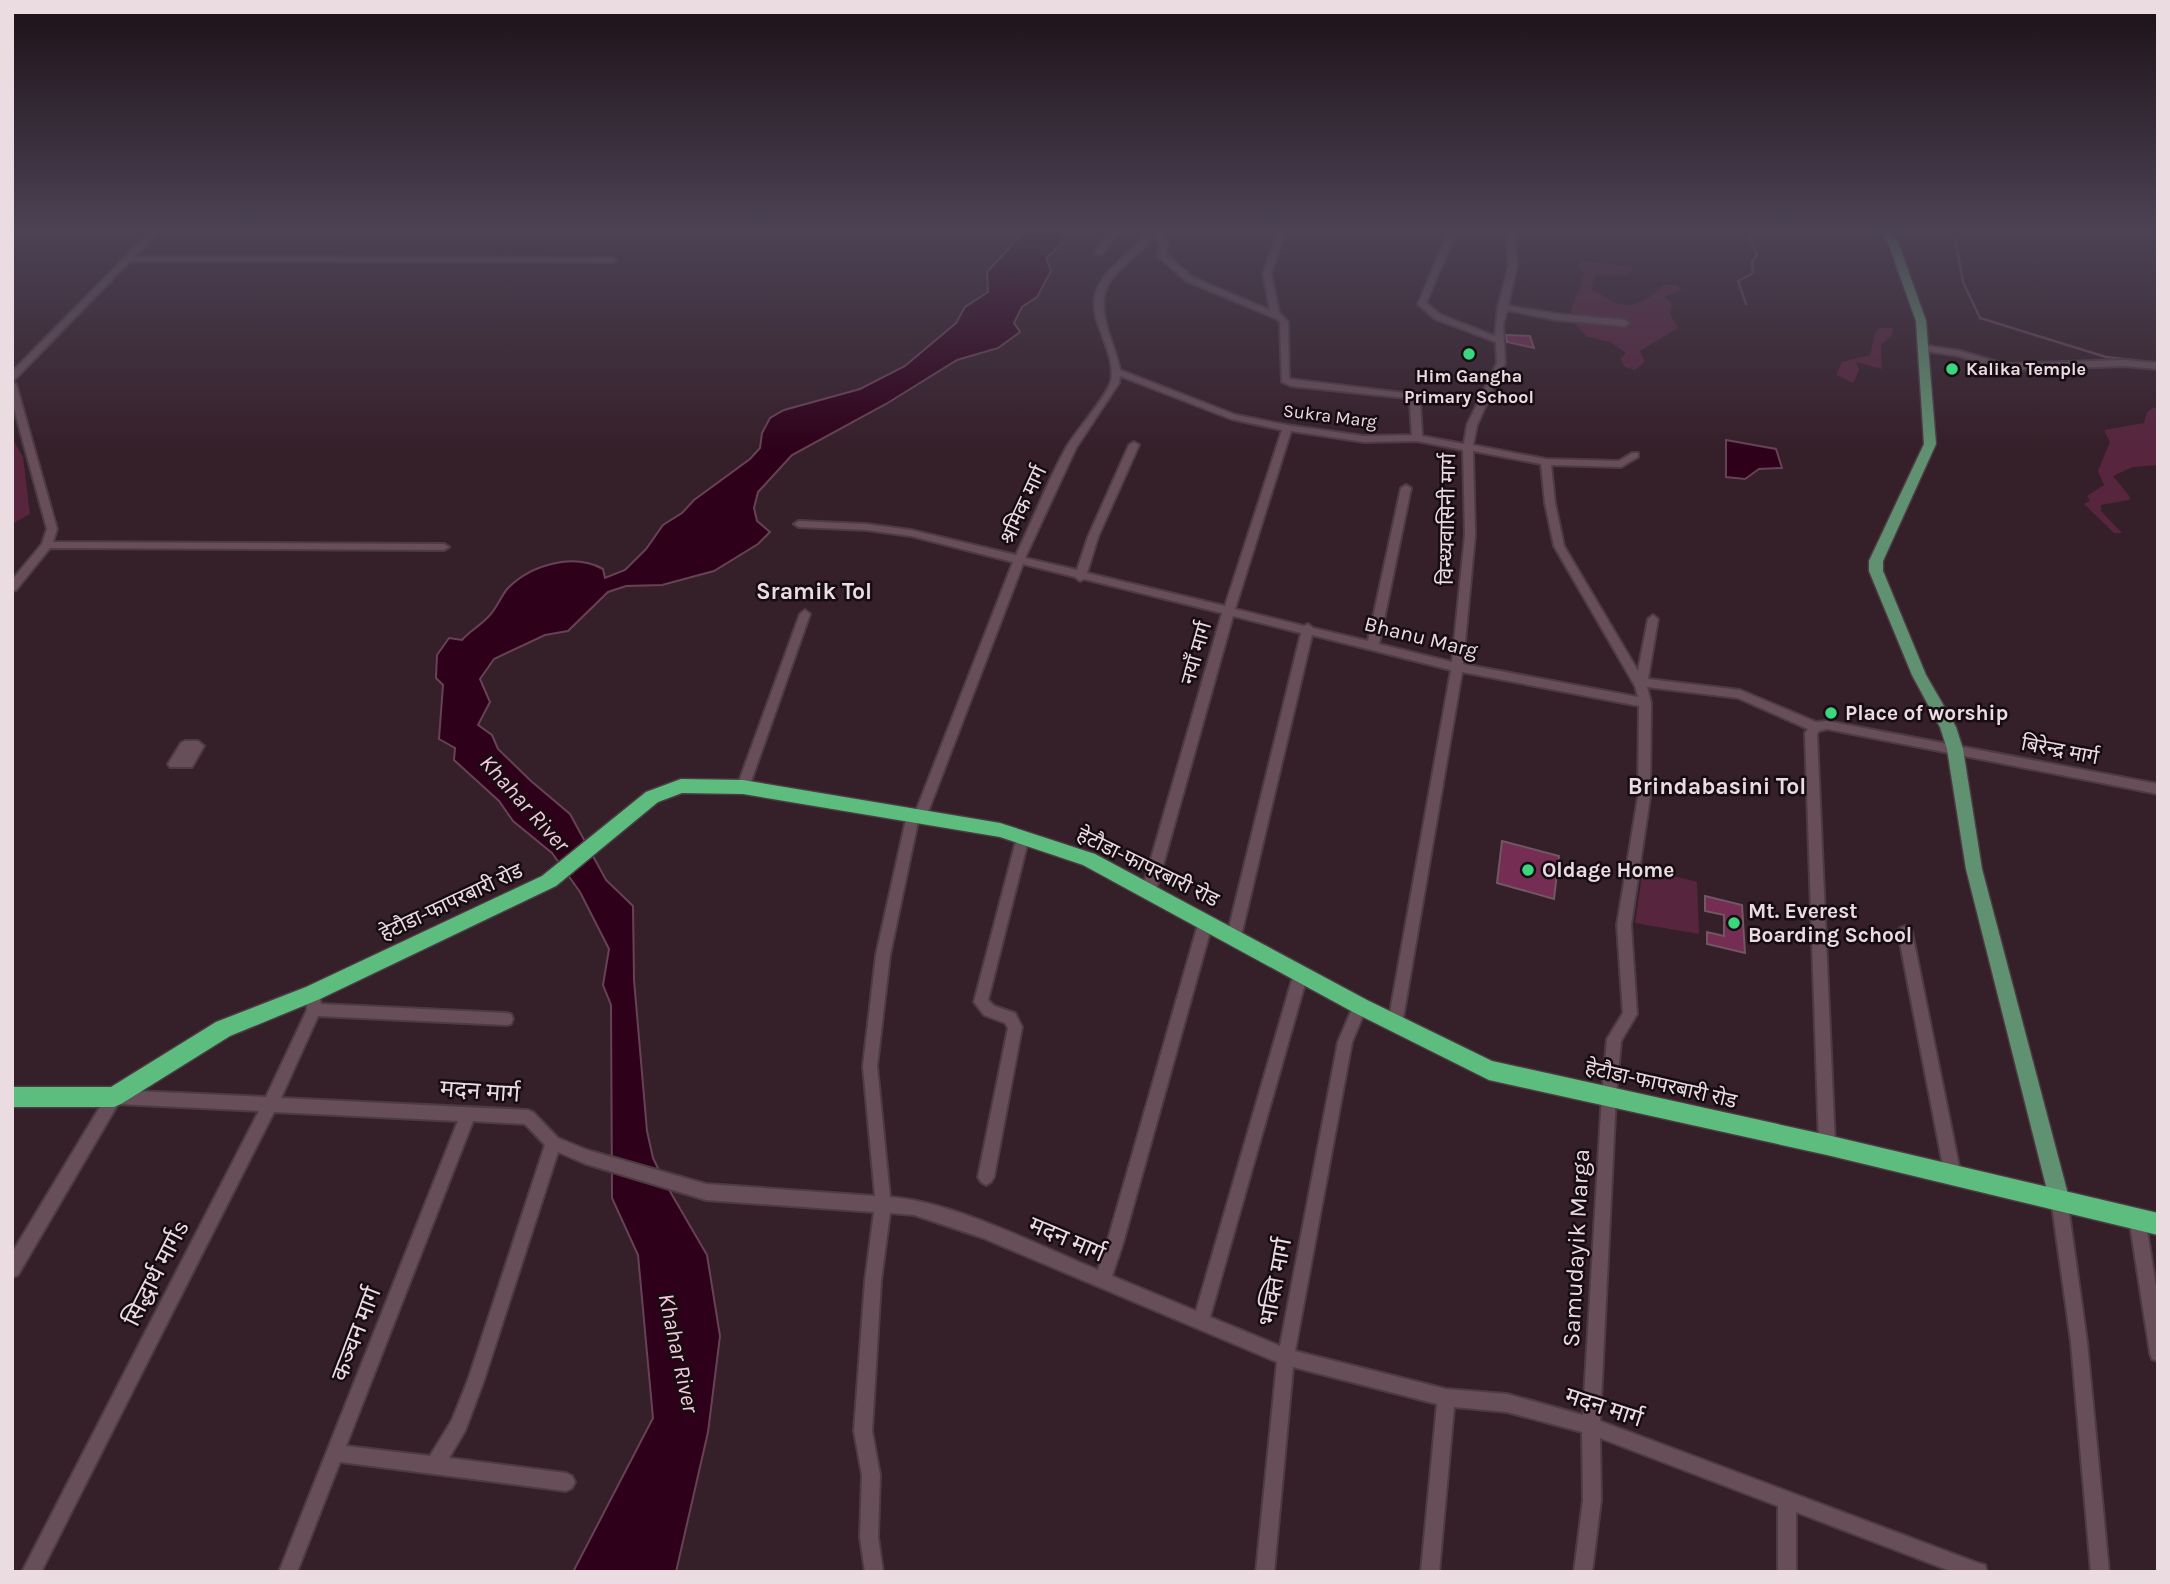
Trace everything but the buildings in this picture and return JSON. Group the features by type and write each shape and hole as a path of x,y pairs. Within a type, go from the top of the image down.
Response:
{"highway":[{"name":"हेटौडा-फापरबारी रोड","path":"114,1097 223,1029 314,1001 549,881 652,797 667,789 707,785 743,788 917,816 1023,837 1090,859 1360,1006 1489,1070 2059,1198 2158,1224"},
{"path":"12,1097 114,1097"}],"main road":[{"path":"1915,304 1920,321 1930,444 1876,561 1876,571 1914,663 1948,727 1955,749 1974,869 2059,1198"}],"street":[{"path":"12,377 84,304"},
{"path":"1100,304 1117,372"},
{"path":"1254,304 1275,313 1284,322 1285,380 1291,383 1409,396 1415,402 1417,438"},
{"path":"1273,304 1275,313"},
{"path":"1422,304 1438,317 1500,341"},
{"name":"विन्ध्यवासिनी मार्ग","path":"1395,1024 1457,667 1470,535 1468,445 1472,425 1501,363 1503,304"},
{"path":"1502,307 1557,317 1625,323"},
{"path":"1922,348 1960,354 2004,367 2125,363 2158,366"},
{"name":"Sukra Marg","path":"1117,372 1234,417 1287,428 1364,439 1417,438 1468,445 1546,462 1621,464 1635,455"},
{"name":"श्रमिक मार्ग","path":"874,1572 869,1536 871,1475 863,1431 873,1281 883,1204 870,1066 883,956 917,816 1018,562 1071,447 1115,383 1117,372"},
{"path":"12,384 52,528 47,545 12,587"},
{"name":"नयाँ मार्ग","path":"1149,890 1229,609 1287,428"},
{"path":"1080,577 1093,537 1134,445"},
{"path":"1546,462 1550,503 1559,546 1641,684 1645,703 1644,797 1623,925 1630,1014 1614,1040 1609,1095"},
{"path":"1373,645 1406,488"},
{"name":"Bhanu Marg","path":"799,524 866,527 911,533 983,550 1018,562 1229,609 1457,667 1645,703"},
{"path":"47,545 444,547"},
{"path":"743,788 805,614"},
{"path":"1641,684 1653,619"},
{"path":"1234,936 1308,628"},
{"path":"1641,684 1740,694 1815,727 1811,733 1828,1145"},
{"name":"बिरेन्द्र मार्ग","path":"1815,727 1827,725 2158,789"},
{"path":"986,1177 1015,1027 1010,1018 989,1011 981,1002 1023,837"},
{"path":"1101,1280 1115,1243 1206,920"},
{"path":"1905,932 1953,1176"},
{"path":"1201,1321 1301,973"},
{"path":"314,1001 506,1019"},
{"name":"सिद्धार्थ मार्गs","path":"31,1572 270,1105 314,1001"},
{"name":"भक्ति मार्ग","path":"1265,1572 1286,1357 1345,1042 1360,1006"},
{"name":"Samudayik Marga","path":"1583,1572 1592,1500 1591,1426 1609,1095"},
{"path":"12,1269 114,1097"},
{"name":"मदन मार्ग","path":"114,1097 528,1117 553,1143 611,1165 706,1192 914,1207 983,1230 1286,1357 1446,1398 1507,1404 1591,1426 1978,1572"},
{"name":"कञ्चन मार्ग","path":"288,1572 468,1114"},
{"path":"434,1466 459,1425 476,1380 553,1143"},
{"path":"2059,1198 2079,1342 2100,1572"},
{"path":"2137,1218 2158,1353"},
{"path":"1430,1572 1446,1398"},
{"path":"335,1453 565,1482"},
{"path":"1787,1500 1787,1572"}],"shaded area":[{"path":"1672,304 1670,314 1678,328 1640,351 1645,362 1635,370 1625,367 1620,359 1626,353 1612,343 1586,336 1570,318 1572,306"},
{"path":"1880,328 1893,328 1892,335 1881,345 1882,369 1856,362 1859,370 1853,383 1836,375 1842,362 1870,355 1875,333"},
{"path":"2154,407 2158,410 2158,465 2133,467 2113,476 2130,497 2129,500 2101,505 2101,511 2122,533 2114,533 2084,504 2090,501 2087,496 2104,485 2098,471 2110,442 2104,430 2144,423 2147,412"},
{"path":"12,438 23,457 30,514 12,524"},
{"path":"1643,868 1697,882 1699,934 1635,923"}],"water":[{"name":"Khahar River","path":"970,304 1027,304 1022,307 1014,323 1020,332 998,348 957,360 886,404 792,455 758,492 754,508 757,521 770,532 758,544 714,571 662,585 626,586 608,592 568,631 545,635 494,659 480,679 490,702 478,725 492,735 498,749 531,781 570,814 606,880 633,906 634,980 647,1131 653,1158 664,1181 707,1255 720,1336 708,1432 676,1572 573,1572 653,1418 638,1255 612,1198 611,1005 603,985 609,949 580,892 552,853 513,821 499,801 454,760 455,748 439,739 443,685 436,678 437,655 449,638 462,640 483,622 493,612 508,588 541,567 567,562 592,564 603,569 605,578 625,570 646,549 663,525 750,459 760,448 762,433 770,418 784,410 860,389 905,366 956,323"},
{"path":"1726,440 1776,449 1782,468 1759,469 1745,479 1726,477"}],"waterway":[{"path":"1973,304 1980,318 2106,357 2132,360"}],"place":[{"name":"Him Gangha Primary School","path":"1469,354"},
{"name":"Kalika Temple","path":"1952,369"},
{"name":"Place of worship","path":"1831,713"},
{"name":"Oldage Home","path":"1528,870"},
{"name":"Mt. Everest Boarding School","path":"1734,923"}],"district":[{"name":"Sramik Tol","path":"814,591"},
{"name":"Brindabasini Tol","path":"1717,786"}]}
